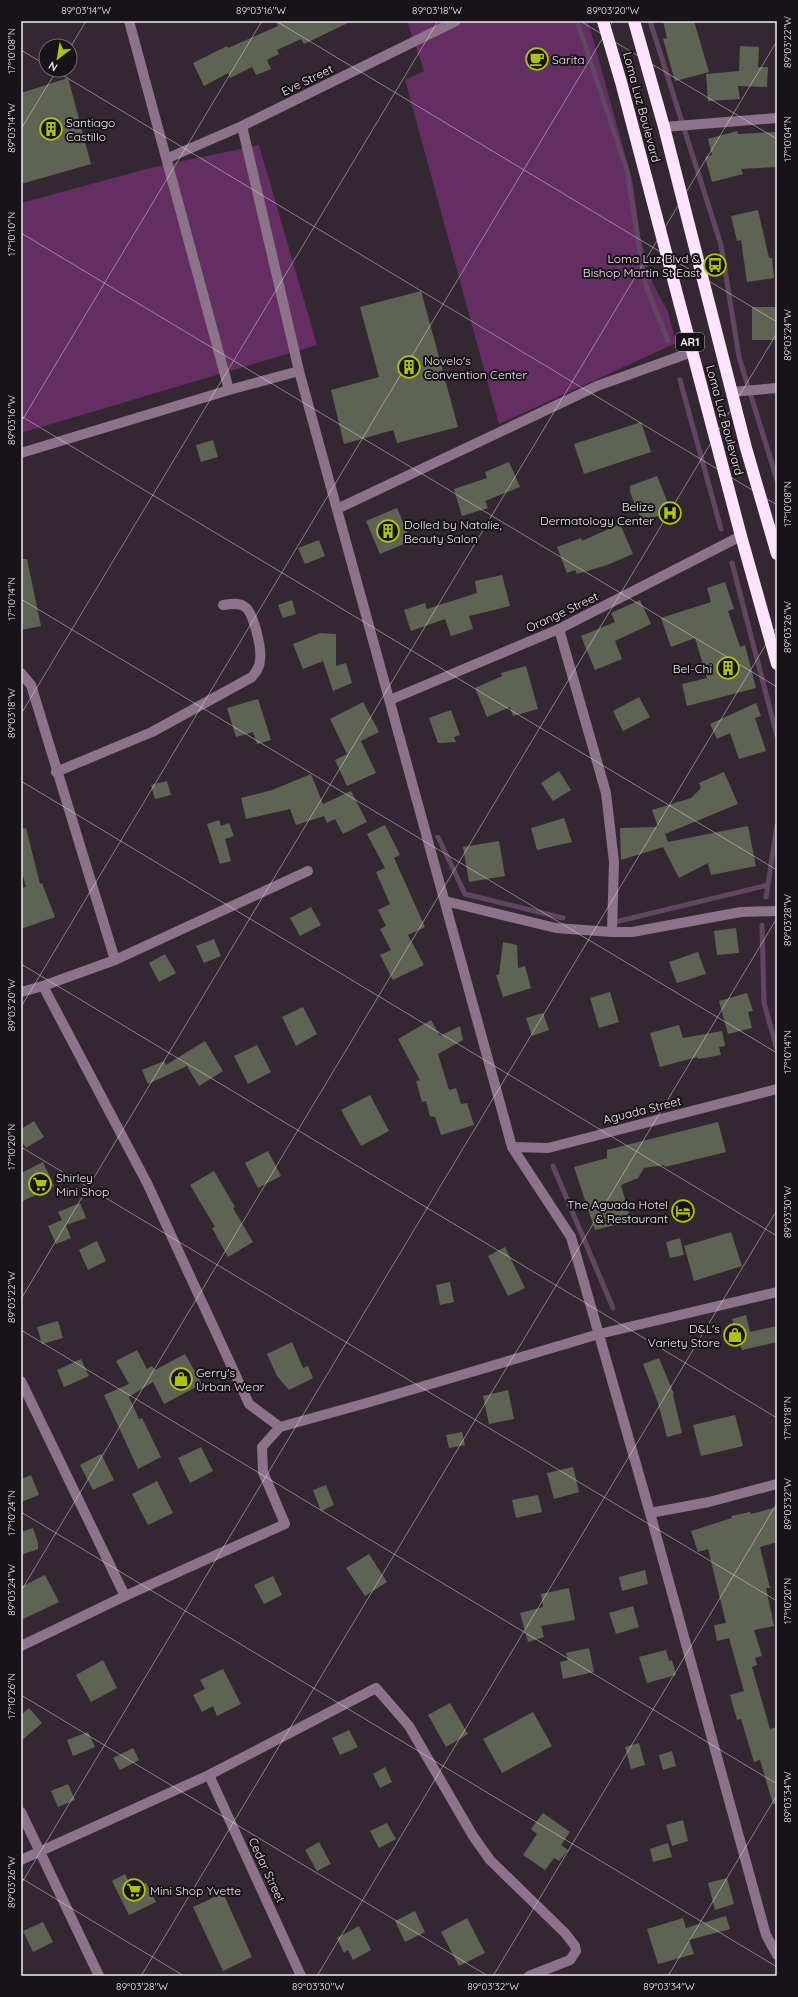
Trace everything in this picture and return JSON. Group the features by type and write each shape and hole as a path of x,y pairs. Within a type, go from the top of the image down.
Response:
{"highway":[{"name":"Loma Luz Boulevard","path":"603,21 621,82 741,536 777,664"},
{"name":"Loma Luz Boulevard","path":"634,21 664,127 746,448 777,554"}],"street":[{"path":"129,21 168,158 229,390"},
{"name":"Eve Street","path":"168,158 242,126 456,21"},
{"path":"664,127 777,118"},
{"path":"242,126 299,371 512,1147 571,1237 650,1513 766,1935 777,1955"},
{"path":"337,509 597,386 692,352"},
{"path":"21,453 229,390 299,371"},
{"path":"732,392 777,388"},
{"name":"Orange Street","path":"390,700 559,629 741,536"},
{"path":"56,772 152,732 252,677 260,662 261,651 250,612 244,606 238,604 223,605"},
{"path":"559,629 606,793 614,862 612,932"},
{"path":"21,673 31,684 56,772 115,960"},
{"path":"21,992 43,986 115,960 308,871"},
{"path":"445,901 556,928 612,932 632,932 741,912 777,911"},
{"path":"43,986 147,1183 249,1404 280,1426"},
{"name":"Aguada Street","path":"512,1147 548,1148 777,1089"},
{"path":"21,1646 125,1596 285,1524 262,1472 262,1447 280,1426 370,1402 599,1334 777,1292"},
{"path":"21,1381 125,1596"},
{"path":"650,1513 709,1502 777,1484"},
{"path":"21,1860 209,1775 376,1688 409,1726 473,1836 490,1860 565,1933 575,1946 576,1951 574,1957 570,1960 528,1976"},
{"name":"Cedar Street","path":"209,1775 301,1976"},
{"path":"21,1812 99,1976"}],"shaded area":[{"path":"407,21 588,21 633,183 640,236 653,284 668,312 676,343 499,424 405,80 424,71"},
{"path":"259,145 317,345 21,433 21,203 154,167"}],"building":[{"path":"276,21 352,21 304,44 301,39 277,50 279,54 267,60 271,69 256,75 252,67 230,78 228,73 204,86 193,63 227,46 228,48 278,26"},
{"path":"663,21 694,21 709,72 675,81 663,39 667,38"},
{"path":"740,46 759,47 758,67 768,67 767,87 738,86 740,99 708,101 706,74 739,71"},
{"name":"Santiago Castillo","path":"68,78 91,164 21,184 21,93"},
{"path":"737,131 738,134 777,132 777,167 741,169 743,174 712,182 705,157 712,155 708,139"},
{"path":"758,210 769,258 772,258 774,278 747,282 741,240 737,241 731,216"},
{"name":"Novelo's Convention Center","path":"421,291 458,427 397,443 393,430 344,444 331,390 379,377 360,307"},
{"path":"752,307 777,307 777,340 752,340"},
{"path":"641,422 651,452 584,474 574,444"},
{"path":"213,440 218,457 201,462 196,445"},
{"path":"509,462 520,487 485,501 488,508 462,516 454,489 487,478 485,472"},
{"path":"657,476 671,511 642,522 630,492 630,486"},
{"name":"Dolled by Natalie, Beauty Salon","path":"397,508 411,541 380,554 366,521"},
{"path":"620,524 633,554 607,565 577,574 575,570 567,573 557,547 581,538 582,541"},
{"path":"319,540 325,556 305,564 298,548"},
{"path":"21,559 27,559 41,626 21,630"},
{"path":"502,575 510,606 469,616 473,629 451,636 445,619 411,631 404,610 425,603 427,609 477,593 475,581"},
{"path":"725,582 734,609 728,611 740,647 745,645 756,688 687,706 682,684 707,678 695,638 671,647 661,618 711,602 707,588"},
{"path":"292,600 296,614 283,618 278,605"},
{"path":"640,600 651,624 615,641 622,659 595,670 581,636 615,622 611,613"},
{"path":"320,633 336,634 336,666 346,663 352,683 333,691 323,661 303,669 293,644"},
{"path":"526,666 538,709 513,716 510,707 487,717 475,688 502,676 501,673"},
{"path":"639,697 650,717 623,731 613,711"},
{"path":"258,699 271,740 257,744 253,732 236,737 227,708"},
{"path":"363,702 379,732 361,741 376,773 347,786 335,760 347,754 330,719"},
{"path":"756,703 761,716 755,718 766,751 739,759 730,733 717,739 710,724"},
{"path":"451,710 460,735 454,737 456,742 438,743 429,718"},
{"path":"559,771 571,790 553,801 541,783"},
{"path":"724,772 738,804 665,834 668,842 748,826 756,866 711,875 708,863 679,878 663,847 621,860 620,828 658,827 652,810 691,798 701,788 699,783"},
{"path":"311,774 323,804 351,791 367,822 343,834 335,819 327,823 324,816 296,825 290,809 246,819 241,798 272,790"},
{"path":"167,781 171,795 155,799 151,785"},
{"path":"564,818 572,842 537,850 531,828"},
{"path":"219,820 221,826 229,823 234,836 225,839 231,861 220,864 207,824"},
{"path":"385,825 400,855 394,858 425,927 408,935 424,965 393,980 380,955 391,950 380,929 386,926 378,910 390,904 376,872 385,868 367,834"},
{"path":"26,828 40,884 42,883 55,917 21,929 21,888 26,887 21,869 21,829"},
{"path":"499,841 505,876 469,882 463,847"},
{"path":"311,907 321,925 300,936 290,918"},
{"path":"736,928 739,953 717,955 714,931"},
{"path":"214,939 221,956 204,963 196,946"},
{"path":"503,942 517,945 518,968 525,966 531,988 503,997 496,975 499,974"},
{"path":"698,952 706,974 677,983 669,962"},
{"path":"165,954 176,973 159,982 149,963"},
{"path":"610,992 619,1022 599,1028 590,998"},
{"path":"747,993 753,1011 748,1012 752,1028 728,1034 719,1001"},
{"path":"303,1007 317,1034 296,1046 282,1017"},
{"path":"543,1013 549,1030 532,1036 526,1018"},
{"path":"431,1020 440,1036 460,1026 463,1040 438,1054 449,1090 456,1088 461,1104 467,1103 474,1125 441,1135 435,1117 430,1116 426,1101 422,1102 416,1081 420,1080 398,1039"},
{"path":"679,1025 683,1038 722,1031 725,1046 719,1047 721,1055 698,1059 697,1057 660,1067 650,1033"},
{"path":"205,1041 223,1071 199,1086 187,1066 148,1084 142,1070 164,1061 166,1065"},
{"path":"257,1045 271,1072 248,1084 234,1056"},
{"path":"370,1095 389,1131 361,1146 341,1110"},
{"path":"34,1121 44,1137 26,1148 21,1140 21,1129"},
{"path":"718,1122 726,1152 665,1167 664,1165 644,1168 638,1178 621,1185 631,1221 595,1230 574,1167 607,1158 607,1150"},
{"path":"268,1151 281,1176 258,1188 245,1163"},
{"path":"43,1162 54,1186 21,1202 21,1173"},
{"path":"214,1171 253,1242 228,1257 212,1228 215,1227 190,1185"},
{"path":"80,1203 86,1218 66,1225 71,1238 56,1244 48,1226 62,1220 58,1212"},
{"path":"731,1232 742,1266 694,1281 684,1246"},
{"path":"680,1238 684,1255 670,1258 666,1242"},
{"path":"97,1241 106,1261 88,1270 79,1250"},
{"path":"505,1247 525,1288 508,1296 488,1256"},
{"path":"450,1282 454,1302 440,1305 436,1285"},
{"path":"746,1315 750,1332 777,1326 777,1342 742,1350 732,1319"},
{"path":"58,1321 63,1338 42,1344 37,1327"},
{"path":"292,1342 303,1368 308,1366 313,1378 289,1390 277,1376 267,1354"},
{"path":"137,1350 147,1369 152,1366 155,1370 185,1354 202,1384 164,1404 153,1382 129,1397 139,1419 142,1418 161,1457 138,1469 104,1395 129,1384 116,1361"},
{"path":"659,1358 674,1394 682,1433 667,1437 658,1403 643,1364"},
{"path":"81,1359 89,1376 64,1387 57,1370"},
{"path":"508,1390 514,1419 489,1424 483,1396"},
{"path":"735,1415 743,1446 701,1456 693,1425"},
{"path":"462,1432 465,1445 449,1448 446,1435"},
{"path":"201,1447 213,1471 190,1483 178,1458"},
{"path":"101,1454 114,1480 93,1490 80,1465"},
{"path":"573,1467 579,1492 554,1499 547,1473"},
{"path":"31,1475 39,1495 21,1502 21,1479"},
{"path":"157,1481 173,1513 148,1525 132,1494"},
{"path":"326,1485 334,1505 321,1511 313,1490"},
{"path":"538,1495 542,1512 516,1518 512,1500"},
{"path":"777,1507 777,1542 760,1547 770,1588 766,1588 774,1626 754,1630 762,1656 755,1658 757,1665 752,1667 770,1729 777,1727 777,1804 773,1804 760,1760 754,1762 741,1719 737,1720 730,1695 744,1691 729,1638 717,1641 714,1625 726,1623 708,1549 698,1552 691,1531 732,1518 731,1516 750,1512 751,1514"},
{"path":"33,1528 38,1543 38,1549 21,1555 21,1532"},
{"path":"369,1554 387,1582 365,1596 346,1568"},
{"path":"645,1570 648,1584 622,1591 619,1577"},
{"path":"45,1575 59,1602 21,1620 21,1587"},
{"path":"273,1576 282,1595 264,1604 254,1585"},
{"path":"569,1588 575,1620 541,1626 544,1637 528,1642 520,1613 543,1607 541,1594"},
{"path":"633,1606 639,1627 616,1634 609,1613"},
{"path":"589,1648 594,1672 563,1679 560,1662 568,1660 566,1653"},
{"path":"666,1650 669,1661 672,1660 676,1675 647,1683 639,1657"},
{"path":"103,1660 117,1688 91,1702 76,1675"},
{"path":"223,1669 241,1704 217,1716 213,1706 202,1712 193,1695 205,1689 200,1680"},
{"path":"450,1703 468,1734 446,1747 428,1715"},
{"path":"29,1708 42,1723 21,1741 21,1715"},
{"path":"533,1712 552,1746 502,1773 483,1739"},
{"path":"349,1730 358,1747 340,1755 332,1738"},
{"path":"88,1732 95,1747 73,1756 67,1740"},
{"path":"639,1743 645,1765 631,1769 625,1747"},
{"path":"133,1748 139,1760 120,1770 113,1758"},
{"path":"672,1751 676,1766 663,1770 659,1755"},
{"path":"385,1767 392,1782 380,1788 373,1774"},
{"path":"68,1784 75,1800 58,1807 51,1791"},
{"path":"543,1813 570,1832 561,1845 568,1850 559,1861 554,1858 545,1870 523,1855 537,1834 531,1829"},
{"path":"683,1820 688,1841 672,1846 666,1825"},
{"path":"387,1823 396,1839 379,1848 370,1831"},
{"path":"319,1842 331,1864 317,1871 305,1850"},
{"path":"668,1843 672,1857 653,1862 650,1849"},
{"path":"125,1874 133,1890 146,1883 156,1902 129,1915 112,1881"},
{"path":"727,1878 734,1904 715,1910 708,1883"},
{"path":"223,1893 252,1957 223,1971 193,1907"},
{"path":"415,1911 425,1932 405,1942 395,1921"},
{"path":"726,1916 730,1929 689,1940 694,1954 658,1964 647,1929 683,1918 686,1928"},
{"path":"467,1918 485,1953 459,1966 441,1932"},
{"path":"43,1922 53,1942 33,1952 23,1931"},
{"path":"359,1926 371,1950 353,1960 348,1950 344,1953 337,1938"}],"waterway":[{"path":"577,21 627,171 645,283 668,341"},
{"path":"650,21 721,245 739,357 777,480"},
{"path":"680,380 721,529"},
{"path":"732,563 777,736"},
{"path":"766,897 777,825"},
{"path":"438,837 465,894 563,918"},
{"path":"615,922 768,885"},
{"path":"762,925 764,1003 777,1049"},
{"path":"553,1166 613,1308"}],"place":[{"name":"Sarita","path":"537,59"},
{"name":"Santiago Castillo","path":"51,129"},
{"name":"Loma Luz Blvd & Bishop Martin St East","path":"715,265"},
{"name":"Novelo's Convention Center","path":"409,367"},
{"name":"Belize Dermatology Center","path":"670,513"},
{"name":"Dolled by Natalie, Beauty Salon","path":"388,531"},
{"name":"Bel-Chi","path":"728,668"},
{"name":"Shirley Mini Shop","path":"40,1184"},
{"name":"The Aguada Hotel & Restaurant","path":"683,1211"},
{"name":"D&L's Variety Store","path":"735,1335"},
{"name":"Gerry's Urban Wear","path":"181,1379"},
{"name":"Mini Shop Yvette","path":"134,1890"}]}
